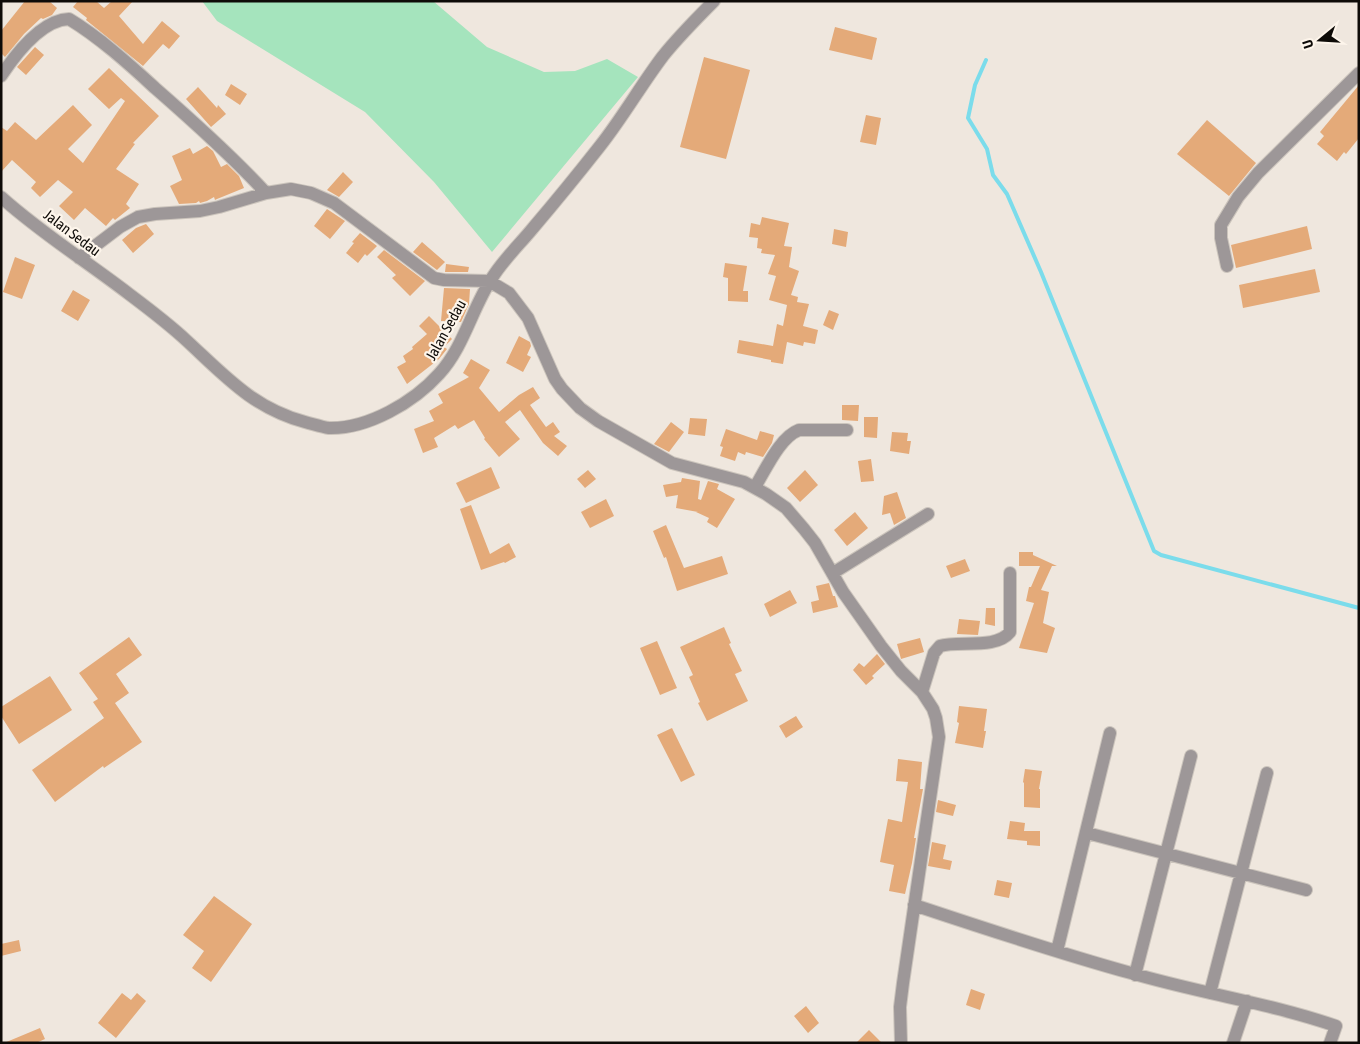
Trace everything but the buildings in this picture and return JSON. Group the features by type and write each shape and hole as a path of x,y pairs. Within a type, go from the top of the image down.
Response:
{"street":[{"name":"Jalan Sedau","path":"1,197 46,235 129,294 185,340 225,378 249,396 274,411 293,419 328,428 344,426 382,415 409,400 430,383 449,362 489,281 601,145 670,46 714,1"},
{"path":"1,76 16,55 33,38 52,24 69,19 134,69 198,124 231,155 266,193"},
{"path":"1227,266 1221,238 1221,225 1238,197 1258,173 1359,73"},
{"path":"79,258 120,227 138,218 155,214 200,211 266,193 291,189 311,193 334,203 434,278 489,281 503,288 516,301 528,318 540,341 555,379 580,408 598,421 672,464 730,478 755,487 786,508 804,529 843,592 881,646 922,692 933,709 936,718 939,737 900,1006 901,1043"},
{"path":"755,487 784,441 792,433 799,430 847,430"},
{"path":"833,574 928,514"},
{"path":"922,692 934,653 940,646 988,642 1002,638 1010,632 1010,573"},
{"path":"1058,951 1110,734"},
{"path":"1135,974 1191,756"},
{"path":"1210,993 1267,773"},
{"path":"1087,834 1306,890"},
{"path":"914,905 1135,974 1301,1014 1336,1026 1330,1043"},
{"path":"1233,1043 1247,1001"}],"green space":[{"path":"202,1 433,1 487,47 544,72 575,71 607,59 638,77 492,252 434,182 365,112 217,21"}],"waterway":[{"path":"986,60 975,85 968,118 987,149 993,175 1007,194 1041,272 1154,551 1161,555 1359,608"}]}
